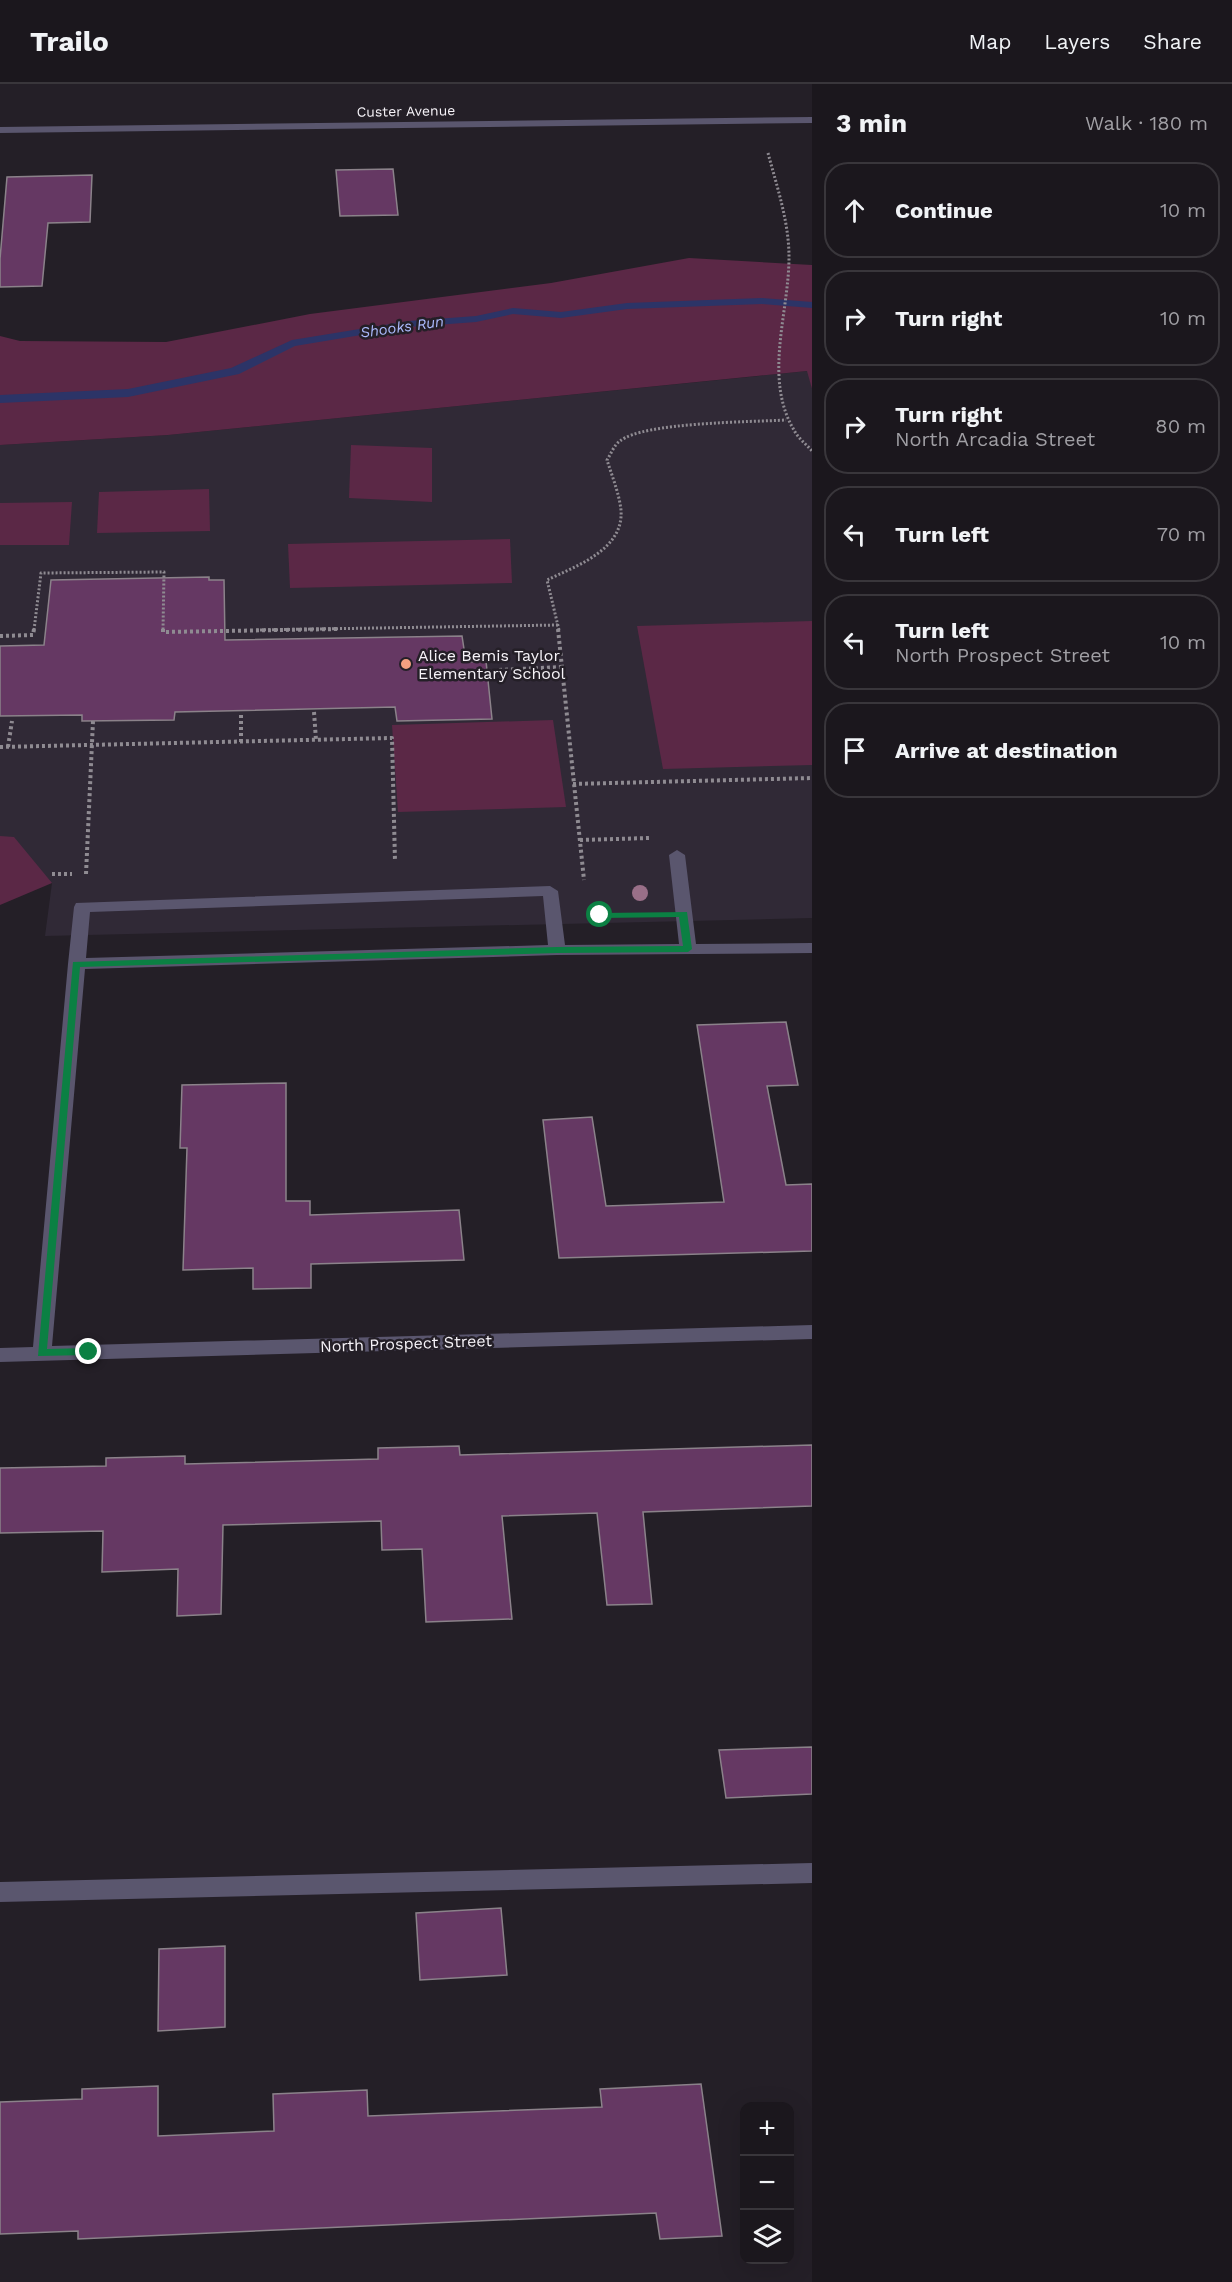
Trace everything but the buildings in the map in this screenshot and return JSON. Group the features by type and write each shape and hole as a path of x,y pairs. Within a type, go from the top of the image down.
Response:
{"street":[{"name":"Custer Avenue","path":"0,130 812,120"},
{"path":"677,855 688,949"},
{"path":"42,1353 82,907 550,891 557,950"},
{"path":"76,964 557,950 812,948"},
{"name":"North Prospect Street","path":"0,1355 812,1332"},
{"path":"0,1892 812,1873"}],"path":[{"path":"760,121 781,206 789,255 779,375 786,420 800,441 812,451"},
{"path":"585,891 558,625 546,580 604,551 612,542 622,516 607,460 621,440 639,433 706,424 786,420"},
{"path":"0,636 33,635 41,573 164,572 163,633 558,625"},
{"path":"499,670 562,667"},
{"path":"314,712 316,740"},
{"path":"241,715 242,742"},
{"path":"8,747 12,721"},
{"path":"86,874 93,721"},
{"path":"0,747 392,738 395,870"},
{"path":"573,784 812,778"},
{"path":"580,840 651,838"}],"shaded area":[{"path":"689,258 812,265 812,389 807,371 168,435 0,445 0,336 20,341 166,342 310,314 551,283"},
{"name":"Alice Bemis Taylor Elementary School","path":"808,371 812,389 812,918 45,936 52,883 0,884 0,445 168,435"},
{"path":"351,445 432,448 432,502 349,498"},
{"path":"209,489 210,531 97,533 99,492"},
{"path":"72,502 69,545 0,545 0,503"},
{"path":"510,539 512,583 290,588 288,544"},
{"path":"812,621 812,765 663,769 637,626"},
{"path":"553,720 566,807 398,812 392,725"},
{"path":"0,836 14,837 52,883 0,905"}],"waterway":[{"name":"Shooks Run","path":"0,399 128,393 235,371 292,343 409,324 476,319 513,311 561,315 627,306 762,301 812,305"}],"place":[{"name":"Alice Bemis Taylor Elementary School","path":"406,664"}],"route":[{"path":"89,1352 42,1353 76,964 557,950 688,949 684,914 600,915"}]}
